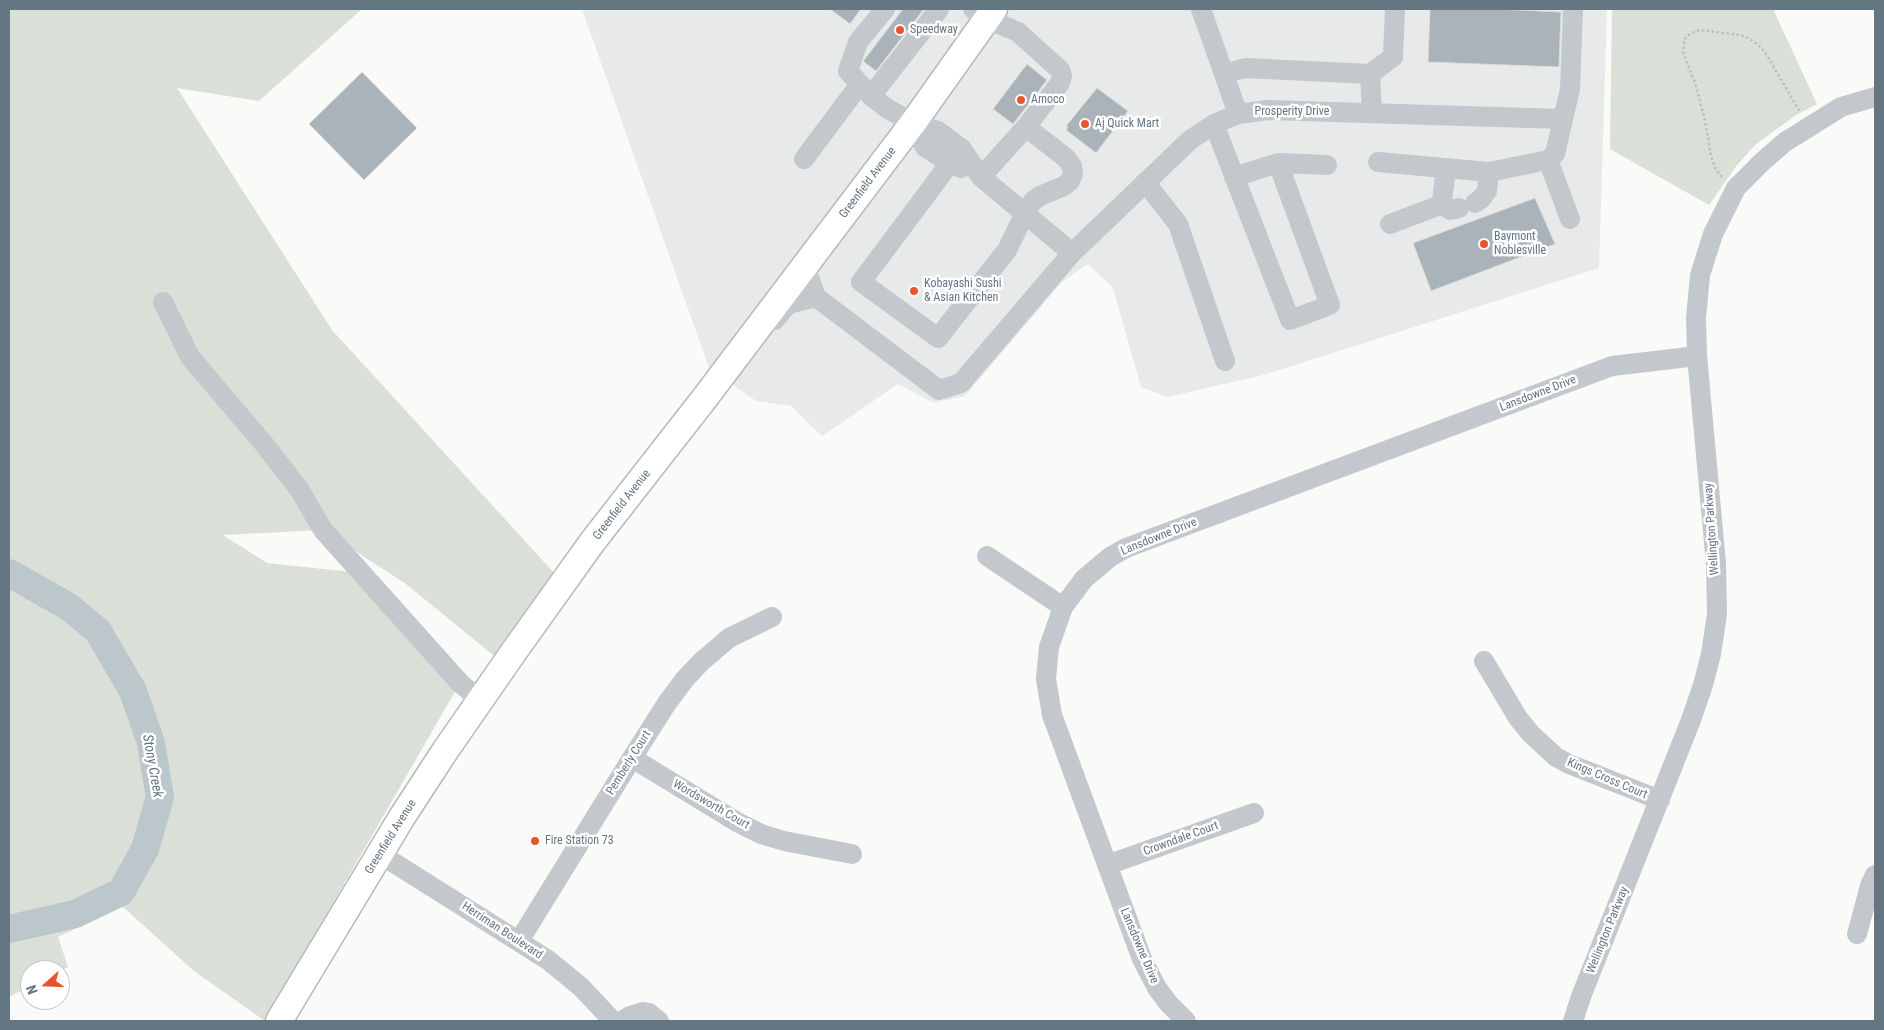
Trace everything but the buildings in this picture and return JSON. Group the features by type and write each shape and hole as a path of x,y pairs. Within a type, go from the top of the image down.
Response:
{"main road":[{"name":"Greenfield Avenue","path":"279,1021 380,854 445,751 480,700 593,541 805,266 912,123 985,12"}],"street":[{"path":"885,9 858,42 848,71 888,109 912,123 938,131 962,149 981,177"},
{"path":"804,159 939,9"},
{"path":"1201,9 1238,114"},
{"path":"1224,74 1246,68 1370,74 1393,57 1395,9"},
{"path":"1378,162 1489,172 1548,160 1555,154 1570,90 1573,9"},
{"path":"981,177 1026,127 1060,83 1062,76 1060,70 1018,32 985,12"},
{"path":"1370,74 1372,113"},
{"name":"Wellington Parkway","path":"1573,1021 1704,685 1711,654 1717,614 1716,564 1696,318 1700,275 1713,234 1736,188 1785,142 1841,107 1875,97"},
{"name":"Prosperity Drive","path":"816,297 938,390 961,383 1072,253 1190,140 1214,124 1238,114 1268,110 1562,120"},
{"path":"912,123 925,147 950,163 981,177 1072,253"},
{"path":"1214,124 1290,320 1330,306 1278,163"},
{"path":"950,163 861,282 938,338 1007,250 1033,201 1064,186 1073,174 1072,166 1066,158 1026,127"},
{"path":"1548,160 1570,219"},
{"path":"1234,177 1278,163 1327,165"},
{"path":"1446,168 1442,200 1459,205"},
{"path":"1390,224 1481,199 1486,191 1489,172"},
{"path":"1145,182 1178,224 1225,361"},
{"path":"677,433 721,391 788,304 816,297 805,266"},
{"path":"163,302 190,357 299,489 323,530 460,683 480,700"},
{"name":"Lansdowne Drive","path":"1186,1021 1169,1004 1157,988 1142,959 1052,714 1048,694 1046,662 1049,647 1064,607 1084,579 1110,557 1126,548 1612,366 1698,356"},
{"path":"987,556 1064,607"},
{"name":"Pemberly Court","path":"519,941 632,758 667,703 685,679 701,662 729,638 772,617"},
{"name":"Kings Cross Court","path":"1484,661 1518,718 1537,740 1556,757 1660,800"},
{"name":"Wordsworth Court","path":"632,758 753,830 784,842 852,854"},
{"name":"Crowndale Court","path":"1107,865 1254,812"},
{"name":"Herriman Boulevard","path":"380,854 548,960 581,987 613,1021"},
{"path":"1857,934 1870,886 1875,875"},
{"path":"622,1021 630,1016 644,1012 654,1015 659,1021"}],"path":[{"path":"1736,188 1720,175 1711,156 1705,120 1695,82 1683,52 1685,39 1691,33 1700,30 1750,38 1765,52 1808,126"}],"shaded area":[{"path":"9,9 362,9 259,101 177,88 332,330 556,575 498,659 406,584 323,530 223,535 267,563 361,573 460,683 265,1021 194,971 122,906 58,937 66,960 20,960 20,991 9,997"},
{"path":"582,9 1607,9 1599,268 1267,374 1168,397 1141,387 1113,288 1088,264 1062,282 965,396 934,403 898,384 822,436 791,406 756,401 709,368"},
{"path":"1612,9 1773,9 1817,104 1796,115 1755,145 1737,165 1709,205 1610,149"}],"waterway":[{"name":"Stony Creek","path":"9,573 69,607 98,631 133,691 151,743 160,797 145,849 121,892 75,914 9,929"}],"place":[{"name":"Speedway","path":"900,30"},
{"name":"Amoco","path":"1021,100"},
{"name":"Aj Quick Mart","path":"1085,124"},
{"name":"Baymont Noblesville","path":"1484,244"},
{"name":"Kobayashi Sushi & Asian Kitchen","path":"914,291"},
{"name":"Fire Station 73","path":"535,841"}]}
